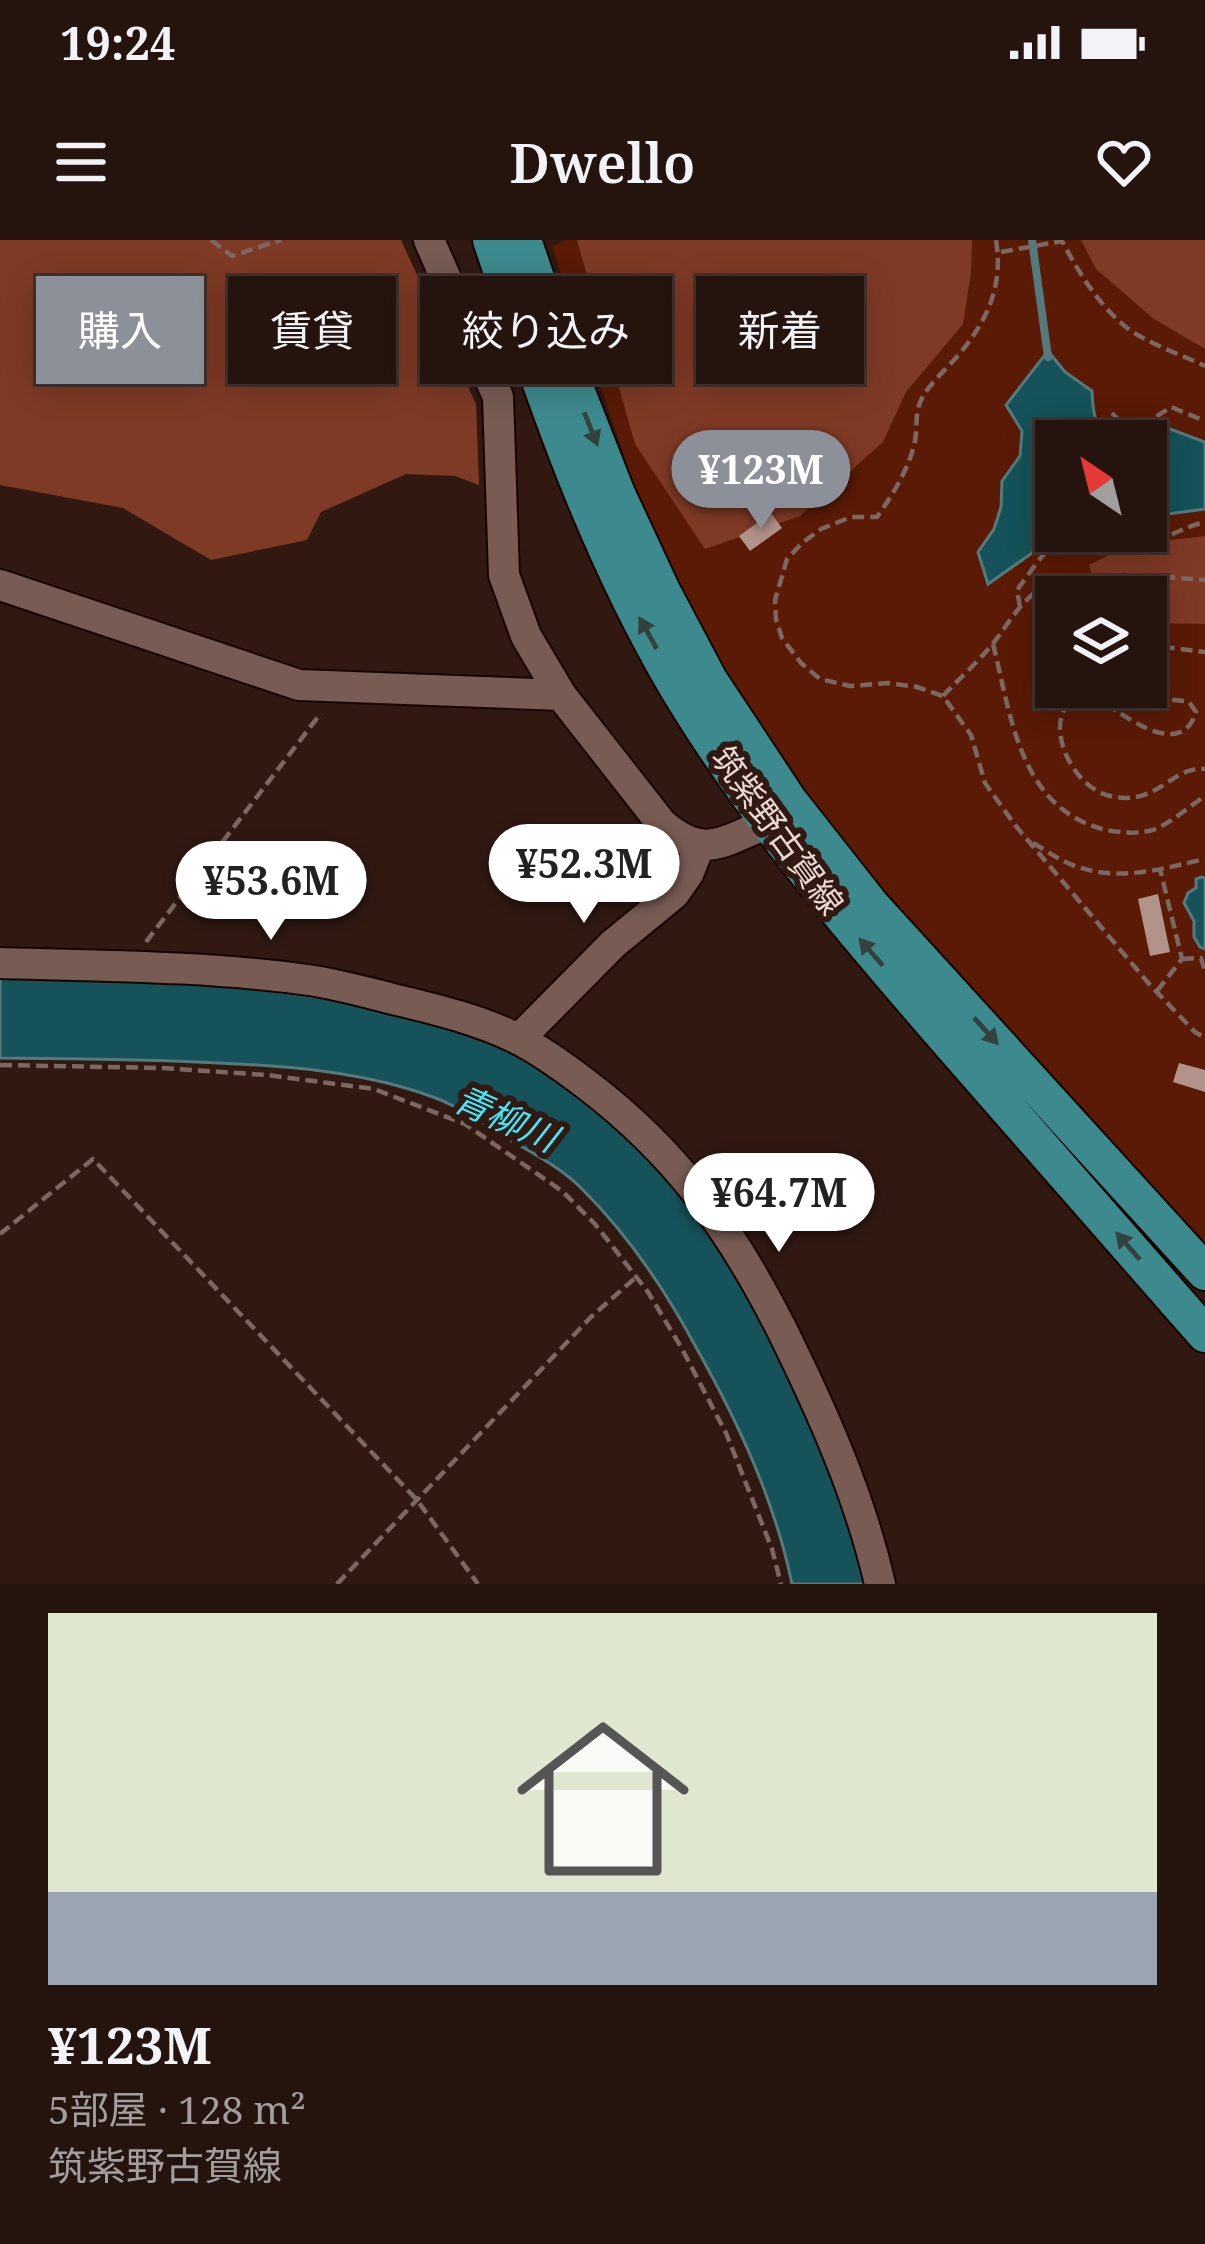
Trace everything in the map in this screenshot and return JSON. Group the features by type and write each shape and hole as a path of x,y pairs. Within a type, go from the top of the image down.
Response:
{"main road":[{"name":"筑紫野古賀線","path":"491,240 592,518 677,686 768,823 844,921 1205,1334"},
{"name":"筑紫野古賀線","path":"524,240 617,494 662,591 720,697 789,801 870,904 1205,1272"}],"street":[{"path":"429,240 498,397 504,575 526,636 561,695 662,824 678,837 699,847 768,823"},
{"path":"0,585 299,685 561,695"},
{"path":"519,1039 613,944 674,894 699,847"},
{"path":"0,963 204,970 312,980 455,1014 519,1039 564,1067 615,1106 671,1159 721,1222 819,1404 872,1546 880,1584"}],"path":[{"path":"211,240 232,256 280,240"},
{"path":"996,240 992,305 976,335 924,393 914,416 915,439 900,483 877,517 851,517 802,542 787,560 776,619 782,638 820,680 850,686 888,683 943,696 971,735 985,783 1028,841 1156,992 1205,1038"},
{"path":"998,253 1062,242 1079,274 1130,330 1205,367"},
{"path":"1112,413 1125,426 1137,429 1172,407 1205,421"},
{"path":"1167,536 1205,522"},
{"path":"1020,607 1017,590 1047,552"},
{"path":"943,696 1040,589 1118,574 1205,580"},
{"path":"993,644 1023,759 1061,809 1108,831 1131,832 1156,829 1205,796"},
{"path":"1167,647 1205,652"},
{"path":"127,967 326,708 322,685"},
{"path":"1112,708 1142,728 1161,734 1179,732 1196,712 1189,702 1167,699"},
{"path":"1066,708 1060,729 1065,757 1080,779 1102,794 1121,798 1153,794 1183,773 1205,769"},
{"path":"1028,841 1074,866 1110,874 1138,874 1205,859"},
{"path":"1160,869 1182,959"},
{"path":"1156,992 1182,959 1201,958 1205,971"},
{"path":"0,1065 267,1075 374,1090 465,1124 562,1191 595,1224 648,1292 726,1433 781,1584"},
{"path":"0,1234 93,1159 417,1500 478,1584"},
{"path":"337,1584 590,1317 636,1278"}],"shaded area":[{"path":"0,240 401,240 420,282 420,384 467,384 476,404 479,485 455,476 406,474 321,512 307,540 211,560 123,508 0,485"},
{"path":"565,240 1205,240 1205,1255 855,869 674,599 599,384 672,384 672,276 562,276 552,247"},
{"path":"577,240 972,240 963,324 906,392 883,442 800,516 705,549 635,444 618,384 672,384 672,276 587,276"},
{"path":"1081,240 1205,240 1205,349 1154,319 1096,269"},
{"path":"1205,536 1205,624 1167,623 1167,576 1092,576 1089,565 1116,552 1167,552 1167,541"}],"water":[{"path":"1048,351 1065,372 1092,391 1096,420 1035,420 1035,551 988,584 978,552 994,529 1002,481 1020,456 1022,431 1006,405"},
{"path":"1167,428 1205,442 1205,509 1167,514"},
{"path":"1201,877 1205,878 1205,949 1194,937 1194,921 1184,903"},
{"name":"青柳川","path":"0,974 278,991 387,1010 494,1040 584,1096 650,1157 693,1210 767,1327 823,1453 868,1584 792,1584 754,1463 685,1327 614,1224 554,1166 442,1101 354,1076 245,1064 0,1058"}],"building":[{"path":"771,513 782,528 750,551 739,536"},
{"path":"1158,894 1170,952 1150,956 1138,899"},
{"path":"1179,1063 1205,1070 1205,1092 1173,1082"}],"waterway":[{"path":"1032,240 1048,357"}]}
